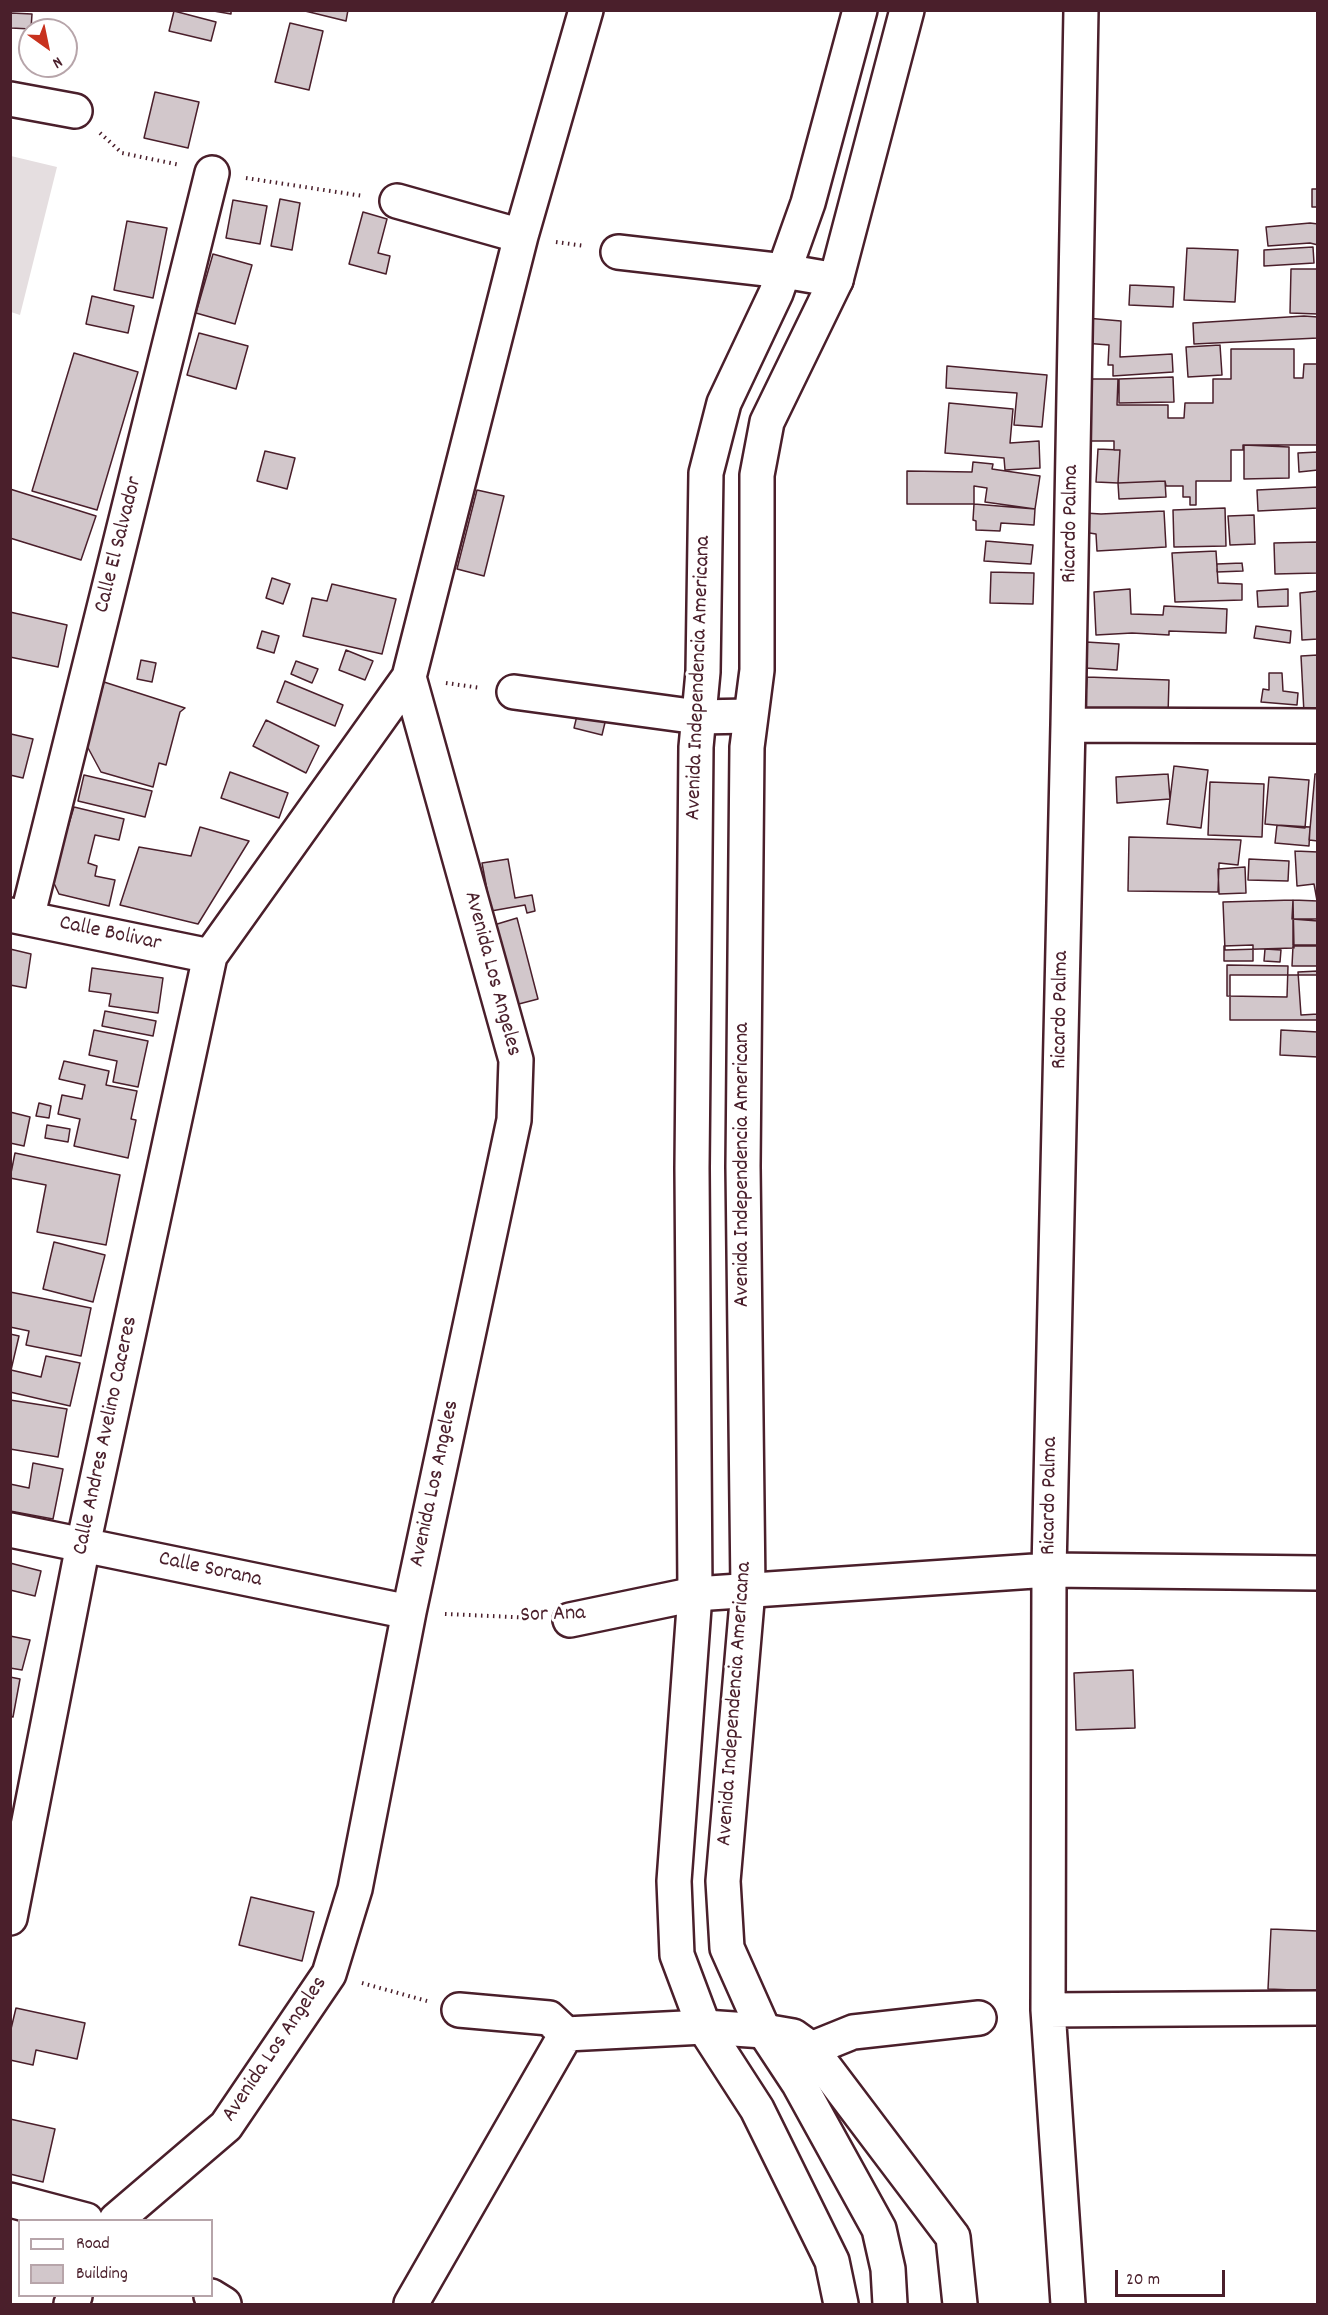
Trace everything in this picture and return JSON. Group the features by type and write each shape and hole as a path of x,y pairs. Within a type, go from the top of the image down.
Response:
{"street":[{"path":"210,956 409,677 521,236 586,10"},
{"name":"Avenida Independencia Americana","path":"841,2304 832,2261 757,2109 704,2027 677,1955 674,1881 695,1594 692,1157 698,717 703,672 706,473 724,403 784,271 808,204 860,10"},
{"name":"Avenida Independencia Americana","path":"890,2304 888,2269 879,2229 799,2084 764,2031 727,1948 723,1881 748,1590 743,1166 747,747 757,670 757,475 767,422 836,280 908,10"},
{"name":"Ricardo Palma","path":"1068,2304 1048,2010 1049,1570 1081,10"},
{"path":"10,99 75,111"},
{"name":"Calle El Salvador","path":"19,916 212,172"},
{"path":"398,201 521,236"},
{"path":"618,252 784,271 836,280"},
{"name":"Avenida Los Angeles","path":"117,2219 226,2126 329,1974 355,1889 409,1612 514,1120 516,1060 409,677"},
{"path":"514,693 698,717 750,716"},
{"path":"1068,725 1317,726"},
{"name":"Calle Bolivar","path":"19,916 210,956"},
{"name":"Calle Andres Avelino Caceres","path":"10,1918 83,1545 210,956"},
{"name":"Calle Sorana","path":"10,1530 409,1612"},
{"name":"Sor Ana","path":"570,1620 695,1594 1049,1570 1317,1573"},
{"path":"1048,2010 1317,2008"},
{"path":"459,2010 549,2018 566,2034 704,2027 764,2031 793,2036 811,2049 953,2237 960,2304"},
{"path":"811,2049 853,2032 979,2018"},
{"path":"411,2304 566,2034"},
{"path":"10,2200 82,2219"}],"path":[{"path":"75,111 122,153 212,172 398,201"},
{"path":"521,236 618,252"},
{"path":"409,677 514,693"},
{"name":"Sor Ana","path":"409,1612 570,1620"},
{"path":"329,1974 459,2010"}],"shaded area":[{"path":"11,156 57,167 20,315 11,312"}],"building":[{"path":"208,10 231,10 231,14"},
{"path":"301,10 348,10 346,21"},
{"path":"174,11 216,22 211,41 169,31"},
{"path":"11,13 32,14 32,18 18,18 18,28 11,28"},
{"path":"290,23 323,31 309,90 275,82"},
{"path":"155,92 199,102 188,148 144,138"},
{"path":"1312,189 1318,189 1318,207 1312,207"},
{"path":"280,199 300,203 292,250 271,246"},
{"path":"233,200 267,206 260,244 226,238"},
{"path":"363,212 387,219 378,253 390,256 386,274 349,264"},
{"path":"127,221 167,228 153,298 114,290"},
{"path":"1318,224 1318,245 1310,243 1268,246 1266,227"},
{"path":"1313,247 1314,263 1264,266 1264,250"},
{"path":"1187,248 1238,250 1235,302 1184,300"},
{"path":"213,254 252,265 235,324 196,313"},
{"path":"1317,260 1318,314 1290,313 1291,269 1317,269"},
{"path":"1130,285 1174,287 1173,307 1129,305"},
{"path":"92,296 134,306 128,333 86,324"},
{"path":"1318,317 1318,338 1194,344 1193,323"},
{"path":"1086,318 1121,321 1120,357 1172,354 1173,372 1113,376 1113,365 1108,365 1109,345 1084,343"},
{"path":"199,333 248,346 236,389 187,375"},
{"path":"1317,343 1318,445 1243,445 1243,450 1231,450 1231,481 1196,481 1196,505 1190,505 1190,497 1183,497 1183,486 1166,486 1165,481 1118,483 1120,450 1114,450 1114,441 1090,441 1091,379 1118,379 1117,405 1168,405 1168,418 1184,418 1185,403 1213,403 1213,379 1231,379 1231,349 1294,349 1294,378 1303,378 1304,364 1317,364"},
{"path":"1220,345 1222,375 1188,377 1186,347"},
{"path":"74,353 138,372 97,510 32,491"},
{"path":"947,366 1047,375 1042,427 1014,425 1017,393 946,388"},
{"path":"1173,377 1174,402 1119,403 1119,379"},
{"path":"949,403 1013,409 1010,443 1039,441 1040,468 1005,470 1004,458 945,453"},
{"path":"1244,445 1289,447 1289,478 1244,479"},
{"path":"1098,449 1120,450 1118,483 1096,482"},
{"path":"265,451 295,458 287,489 257,481"},
{"path":"1318,452 1318,470 1299,472 1298,453"},
{"path":"973,462 993,464 992,469 1040,476 1035,509 985,502 987,488 974,486 974,504 907,504 907,471 972,472"},
{"path":"1165,481 1166,497 1119,499 1118,483"},
{"path":"1318,487 1318,508 1258,511 1257,490"},
{"path":"10,489 96,516 81,560 10,538"},
{"path":"477,490 504,496 484,576 457,569"},
{"path":"974,504 1035,509 1034,525 1001,523 1000,531 976,530 976,521 973,520"},
{"path":"1225,508 1226,546 1174,547 1173,510"},
{"path":"1164,511 1166,547 1097,551 1096,534 1083,532 1085,513"},
{"path":"1254,515 1255,544 1230,545 1228,516"},
{"path":"986,541 1033,545 1031,564 984,561"},
{"path":"1318,542 1318,573 1275,574 1274,543"},
{"path":"1216,551 1218,583 1242,584 1242,600 1175,602 1172,553"},
{"path":"1242,563 1243,571 1217,572 1217,564"},
{"path":"991,572 1034,573 1033,604 990,603"},
{"path":"272,578 290,584 283,604 266,598"},
{"path":"332,584 396,599 382,654 303,636 312,598 327,601"},
{"path":"1130,589 1131,614 1163,615 1164,606 1227,609 1226,633 1169,631 1169,635 1132,633 1096,635 1094,592"},
{"path":"1288,589 1288,606 1258,607 1257,591"},
{"path":"1318,591 1318,639 1302,640 1300,593"},
{"path":"10,612 67,625 58,667 10,657"},
{"path":"1256,626 1291,631 1290,643 1254,638"},
{"path":"262,631 279,636 274,653 257,648"},
{"path":"1086,642 1119,644 1117,670 1085,668"},
{"path":"346,650 373,661 365,680 339,670"},
{"path":"1318,655 1318,712 1304,713 1301,656"},
{"path":"141,660 156,663 152,682 137,679"},
{"path":"296,661 318,669 312,683 291,674"},
{"path":"1269,673 1282,673 1283,691 1298,693 1297,705 1261,702 1263,689 1269,690"},
{"path":"1087,677 1169,680 1168,715 1085,711"},
{"path":"285,681 343,705 335,726 277,702"},
{"path":"104,682 185,708 180,712 166,765 159,763 153,787 101,772 87,746"},
{"path":"580,703 608,710 602,735 574,728"},
{"path":"266,720 319,746 306,773 253,746"},
{"path":"11,734 33,739 23,778 10,775"},
{"path":"1174,766 1208,770 1201,828 1167,824"},
{"path":"230,772 288,793 279,818 221,798"},
{"path":"1168,774 1170,799 1117,803 1116,777"},
{"path":"1315,774 1318,774 1318,841 1309,840"},
{"path":"84,775 152,791 145,817 78,801"},
{"path":"1269,777 1309,780 1305,828 1265,824"},
{"path":"1210,782 1264,784 1262,837 1208,835"},
{"path":"74,807 124,819 119,840 95,835 88,863 97,866 95,876 115,880 109,906 59,894 52,879"},
{"path":"1277,825 1310,827 1309,846 1275,843"},
{"path":"200,827 249,841 198,924 120,905 139,847 191,856"},
{"path":"1129,837 1241,840 1238,865 1219,863 1218,892 1128,891"},
{"path":"1295,851 1318,852 1318,906 1314,884 1297,886"},
{"path":"508,859 515,898 532,895 535,911 527,913 525,905 491,911 482,863"},
{"path":"1249,859 1289,861 1288,881 1248,880"},
{"path":"1245,867 1246,893 1219,894 1218,869"},
{"path":"1293,900 1294,948 1225,950 1223,902"},
{"path":"1293,900 1318,901 1318,921 1292,919"},
{"path":"517,918 538,999 515,1005 494,925"},
{"path":"1293,919 1318,919 1318,945 1293,945"},
{"path":"1253,945 1253,961 1224,961 1224,946"},
{"path":"1293,946 1318,946 1318,966 1292,966"},
{"path":"10,949 31,954 26,988 10,985"},
{"path":"1265,949 1281,950 1280,962 1264,961"},
{"path":"1227,965 1288,966 1287,997 1227,996"},
{"path":"92,968 163,978 158,1013 109,1006 111,994 89,991"},
{"path":"1318,971 1318,1014 1301,1015 1298,972"},
{"path":"1230,975 1318,975 1318,1020 1230,1020"},
{"path":"105,1011 156,1021 153,1036 102,1026"},
{"path":"94,1030 148,1041 138,1087 113,1082 117,1061 89,1055"},
{"path":"1281,1030 1318,1032 1318,1057 1280,1055"},
{"path":"64,1061 109,1071 106,1085 137,1091 131,1119 136,1120 128,1158 74,1146 80,1119 58,1114 62,1095 82,1099 85,1085 59,1079"},
{"path":"39,1103 51,1106 49,1118 36,1116"},
{"path":"10,1112 30,1117 24,1146 10,1143"},
{"path":"47,1125 70,1129 68,1142 45,1138"},
{"path":"15,1153 120,1175 106,1245 37,1232 46,1185 10,1178"},
{"path":"54,1242 105,1255 93,1302 43,1289"},
{"path":"10,1292 91,1308 81,1356 26,1345 29,1331 10,1327"},
{"path":"10,1334 19,1336 11,1370 41,1377 46,1356 80,1363 70,1406 10,1392"},
{"path":"10,1400 67,1409 58,1457 10,1449"},
{"path":"33,1463 63,1469 53,1519 10,1511 10,1484 29,1488"},
{"path":"10,1563 41,1571 35,1596 10,1590"},
{"path":"10,1636 30,1640 22,1670 10,1668"},
{"path":"1133,1670 1135,1728 1076,1730 1074,1673"},
{"path":"10,1677 20,1679 13,1717 10,1716"},
{"path":"251,1897 314,1912 302,1961 239,1945"},
{"path":"1271,1929 1318,1931 1318,1991 1268,1989"},
{"path":"16,2008 85,2023 77,2059 36,2050 33,2065 10,2060 10,2033"},
{"path":"10,2119 55,2129 43,2182 10,2174"}]}
